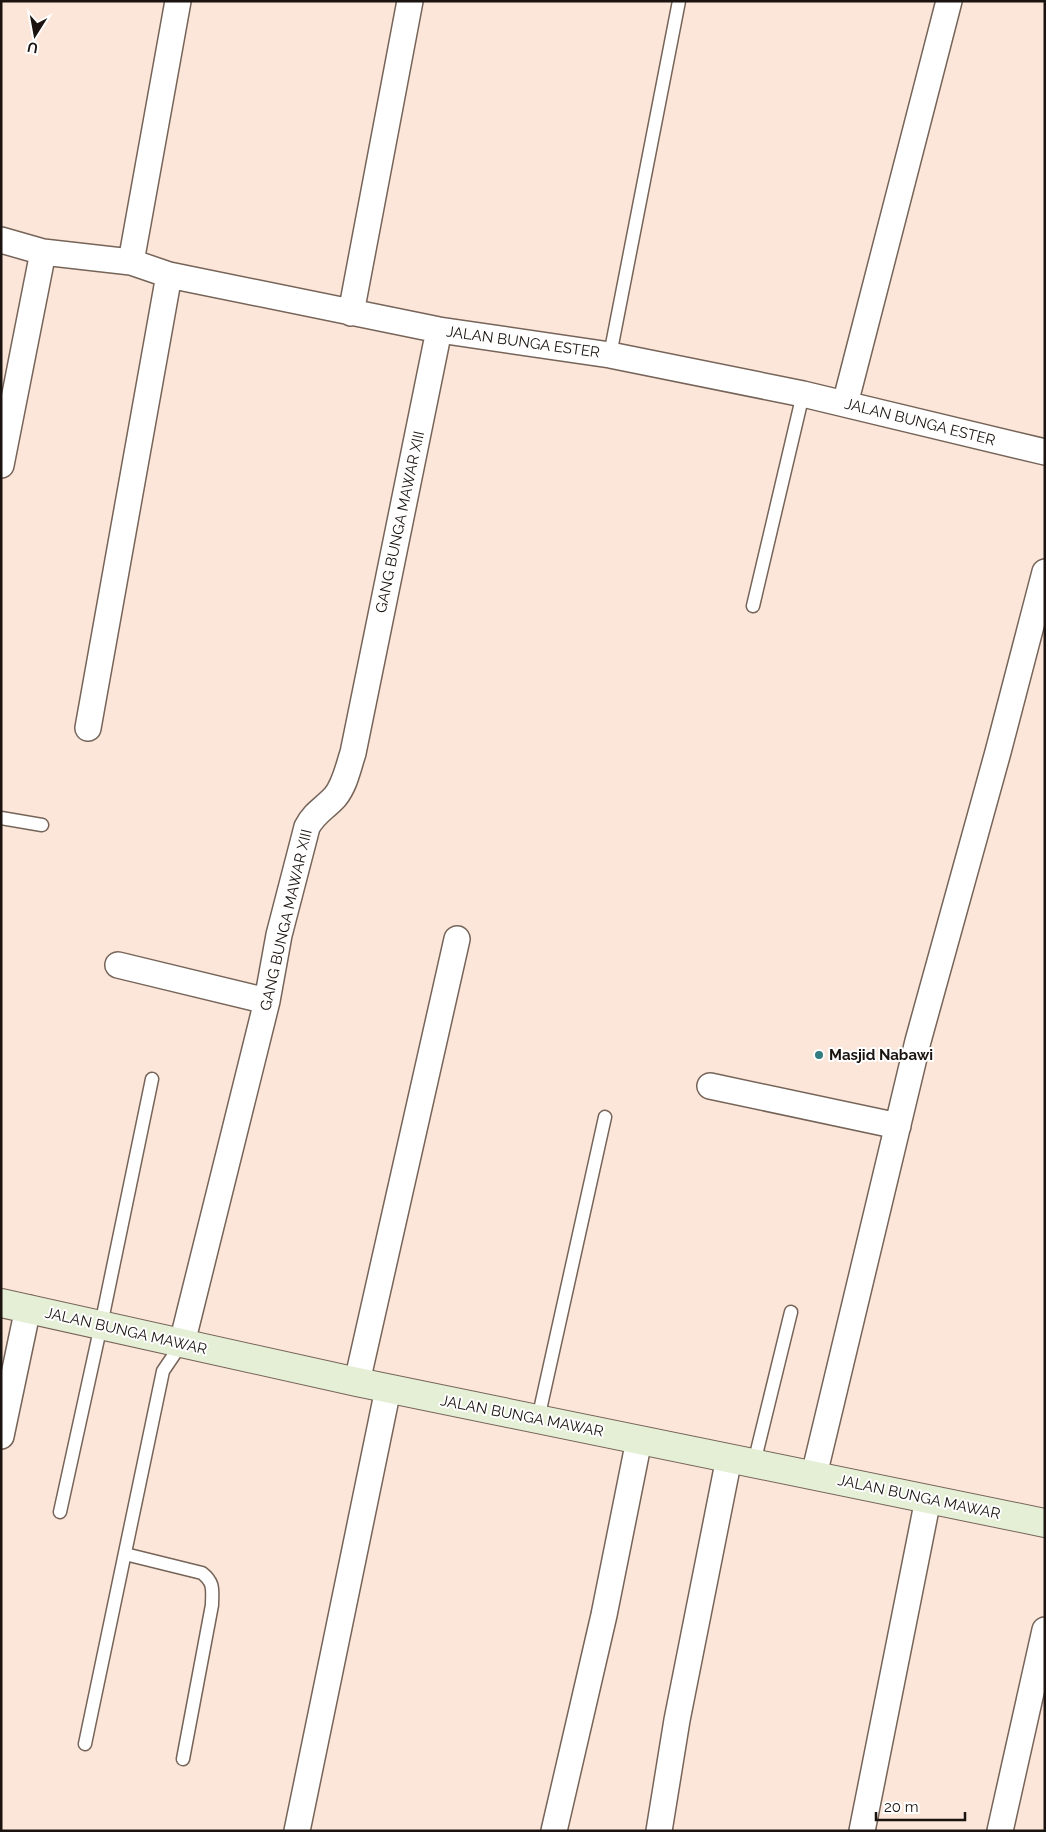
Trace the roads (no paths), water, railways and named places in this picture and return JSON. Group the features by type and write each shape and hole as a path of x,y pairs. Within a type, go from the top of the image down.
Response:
{"street":[{"path":"132,262 178,1"},
{"path":"351,313 410,1"},
{"path":"845,404 950,1"},
{"name":"JALAN BUNGA ESTER","path":"1,240 44,252 132,262 169,275 351,313 440,330 610,355 803,394 1045,452"},
{"path":"1,464 44,252"},
{"path":"88,728 169,275"},
{"name":"GANG BUNGA MAWAR XIII","path":"182,1344 267,1001 279,935 307,827 312,817 328,804 340,790 353,753 440,330"},
{"path":"814,1475 918,1041 998,752 1045,572"},
{"path":"357,1382 457,939"},
{"path":"118,965 267,1001"},
{"path":"710,1086 898,1126"},
{"name":"JALAN BUNGA MAWAR","path":"1,1303 388,1389 1045,1523"},
{"path":"1,1436 28,1308"},
{"path":"297,1831 388,1389"},
{"path":"554,1831 604,1615 638,1440"},
{"path":"659,1831 677,1720 742,1461"},
{"path":"862,1831 928,1499"},
{"path":"1000,1831 1045,1630"}],"lane":[{"path":"610,355 679,1"},
{"path":"752,606 803,394"},
{"path":"1,818 42,825"},
{"path":"60,1512 152,1079"},
{"path":"538,1419 605,1117"},
{"path":"742,1461 792,1312"},
{"path":"85,1744 163,1371 182,1344"},
{"path":"125,1554 202,1574 210,1579 213,1587 212,1605 183,1760"}],"place":[{"name":"Masjid Nabawi","path":"819,1055"}]}
